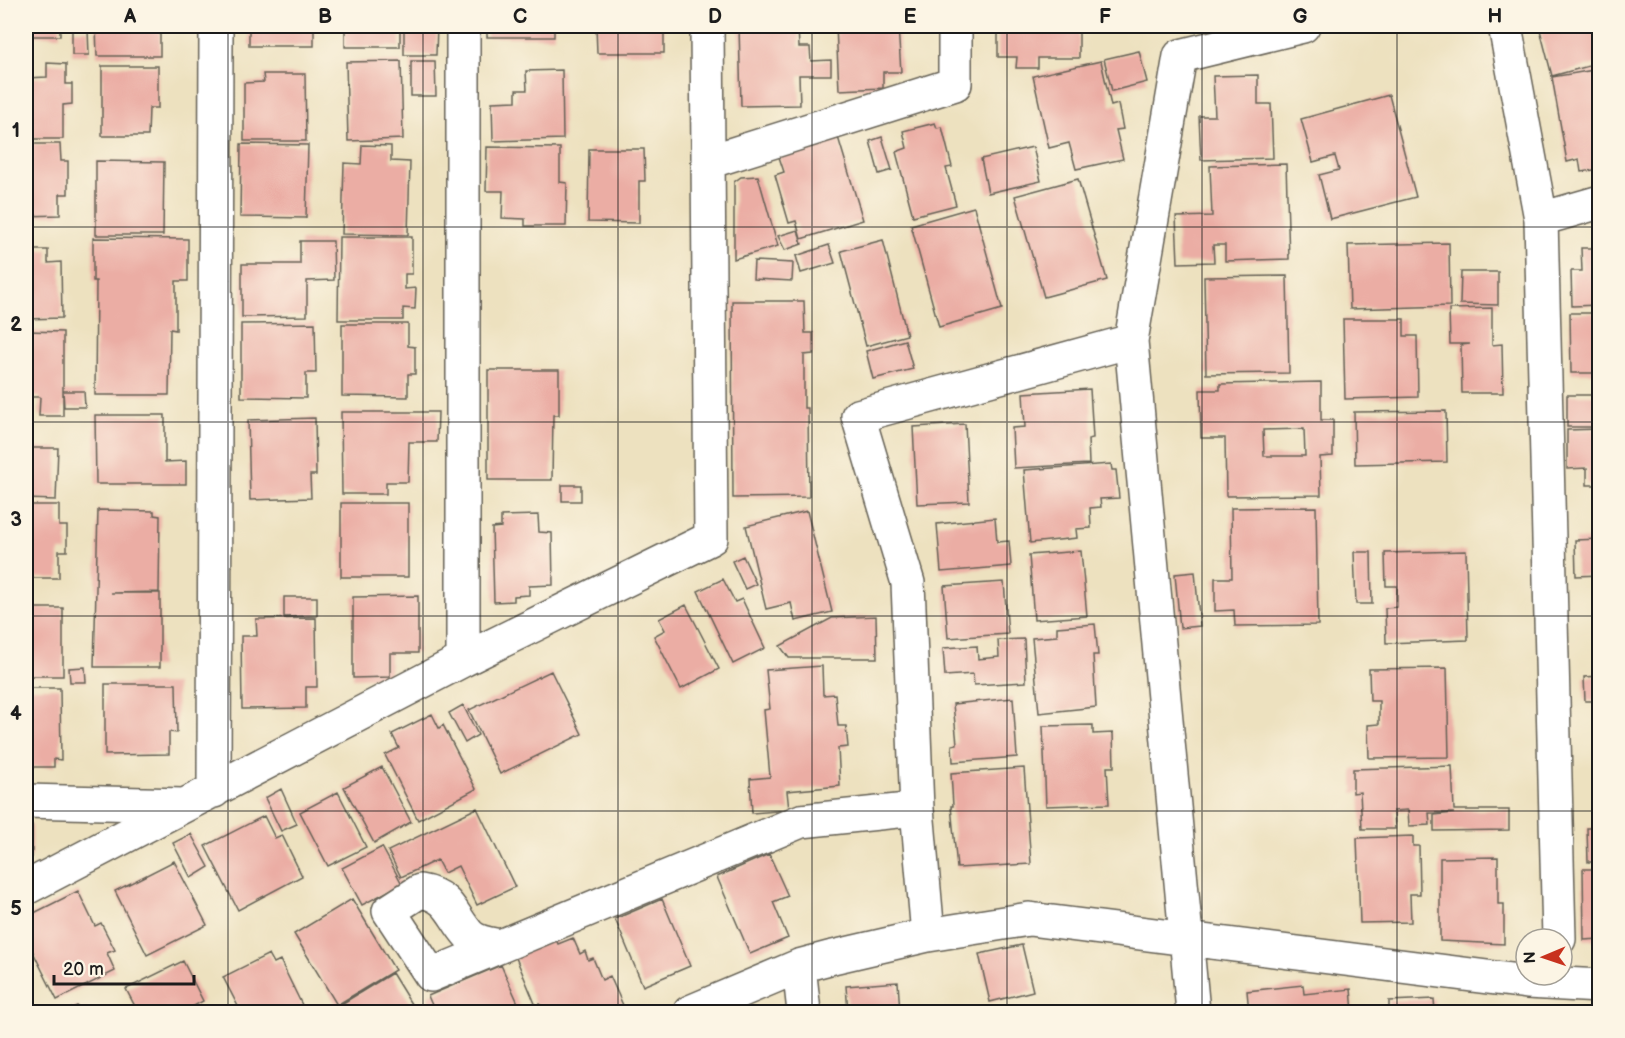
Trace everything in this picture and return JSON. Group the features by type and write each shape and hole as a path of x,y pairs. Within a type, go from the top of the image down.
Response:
{"street":[{"path":"201,798 216,26"},
{"path":"463,26 463,660"},
{"path":"26,888 463,660 711,538 707,26"},
{"path":"708,162 955,84 955,26"},
{"path":"1193,1012 1188,938 1131,341 1180,56 1303,26"},
{"path":"1506,26 1541,219 1559,927"},
{"path":"1541,219 1599,202"},
{"path":"928,934 917,809 908,583 858,416 1131,341"},
{"path":"26,801 201,798"},
{"path":"500,946 801,821 917,809"},
{"path":"690,1012 799,966 928,934 1029,919 1188,938 1561,991 1599,986"},
{"path":"799,966 804,1012"}],"building":[{"path":"26,26 60,26 60,36 26,36"},
{"path":"96,26 160,26 160,56 97,56"},
{"path":"249,26 314,26 314,46 249,46"},
{"path":"345,26 400,26 400,47 345,47"},
{"path":"404,26 437,26 436,55 404,55"},
{"path":"487,26 554,26 554,37 487,37"},
{"path":"596,26 664,26 664,53 597,53"},
{"path":"739,26 798,26 799,47 810,47 811,61 831,60 831,75 799,75 800,105 741,106"},
{"path":"836,26 898,26 901,72 883,72 883,88 839,90"},
{"path":"998,26 1079,26 1079,58 1038,58 1038,68 1016,68 1017,57 998,57"},
{"path":"1539,26 1600,26 1600,63 1552,76"},
{"path":"72,30 88,30 89,55 72,55"},
{"path":"1139,51 1147,82 1112,91 1104,59"},
{"path":"401,61 403,139 348,141 346,62"},
{"path":"411,61 435,61 436,96 411,96"},
{"path":"1101,61 1111,106 1118,104 1123,129 1116,130 1123,159 1076,169 1069,143 1049,148 1033,76"},
{"path":"47,63 66,64 66,84 72,84 72,104 63,105 63,139 26,139 26,78 47,77"},
{"path":"102,66 158,66 158,108 149,108 148,136 102,136"},
{"path":"1600,69 1600,169 1581,172 1579,159 1567,162 1552,77"},
{"path":"562,70 563,139 493,141 492,102 516,101 516,90 527,90 526,71"},
{"path":"263,74 305,74 306,141 244,141 244,83 264,82"},
{"path":"1258,75 1258,104 1271,104 1273,158 1201,160 1199,116 1215,116 1213,76"},
{"path":"1389,95 1416,197 1330,219 1319,175 1339,170 1335,156 1313,162 1301,119"},
{"path":"935,123 937,128 942,127 952,167 946,168 956,205 913,216 896,152 907,148 903,131"},
{"path":"838,137 863,220 801,239 796,221 789,223 775,175 784,172 779,157"},
{"path":"882,137 892,170 879,174 870,141"},
{"path":"26,144 60,144 61,161 68,161 68,194 60,194 60,215 26,216"},
{"path":"241,144 308,145 306,218 240,217"},
{"path":"362,145 391,146 391,161 410,162 408,235 342,234 344,163 361,164"},
{"path":"487,147 560,148 560,182 567,183 566,226 525,226 525,219 502,218 503,191 486,191"},
{"path":"1033,147 1041,181 988,193 981,159"},
{"path":"589,149 644,149 645,181 639,181 639,223 588,222"},
{"path":"96,161 164,162 163,235 96,235"},
{"path":"1286,164 1289,259 1225,261 1225,245 1213,245 1214,262 1178,263 1176,217 1212,216 1210,166"},
{"path":"758,176 778,246 734,259 734,182 741,177"},
{"path":"1078,179 1107,280 1044,297 1015,196"},
{"path":"974,207 1002,309 939,327 911,225"},
{"path":"798,230 802,244 785,250 778,236"},
{"path":"339,237 412,237 412,274 405,274 405,289 416,288 415,309 403,308 403,320 338,320"},
{"path":"93,238 188,239 188,281 176,281 176,330 170,329 169,395 95,395 96,281 93,281"},
{"path":"883,240 907,335 866,346 841,251"},
{"path":"300,241 333,241 334,280 307,281 307,316 242,317 242,264 300,264"},
{"path":"1449,243 1450,306 1350,309 1348,245"},
{"path":"829,245 835,263 801,273 796,256"},
{"path":"1581,248 1600,248 1600,305 1572,306 1571,271 1582,271"},
{"path":"26,250 48,250 48,263 61,262 62,318 26,319"},
{"path":"754,261 793,263 792,281 753,279"},
{"path":"1461,272 1498,272 1498,305 1460,304"},
{"path":"1287,276 1289,373 1206,374 1204,277"},
{"path":"732,301 804,301 805,333 813,333 813,354 804,355 804,408 808,408 809,497 733,498"},
{"path":"1492,308 1492,345 1502,344 1503,393 1462,393 1461,345 1470,344 1450,344 1449,309"},
{"path":"1570,313 1600,313 1600,373 1571,373"},
{"path":"1343,319 1404,319 1404,336 1417,336 1418,397 1345,399"},
{"path":"315,323 316,373 306,373 306,398 241,397 241,324"},
{"path":"342,324 408,324 408,346 415,347 415,374 408,374 408,397 342,396"},
{"path":"26,331 63,332 63,416 39,416 40,397 26,397"},
{"path":"905,340 913,369 873,379 866,351"},
{"path":"488,370 559,370 559,415 553,415 552,480 488,480"},
{"path":"1321,382 1321,420 1333,420 1333,456 1320,457 1321,495 1226,496 1225,438 1201,438 1200,390 1220,390 1220,384","holes":["1304,429 1305,456 1264,456 1263,430"]},
{"path":"1090,389 1093,438 1088,439 1089,464 1014,468 1012,428 1025,427 1023,393"},
{"path":"63,391 84,391 85,407 64,407"},
{"path":"1567,395 1600,395 1600,427 1567,427"},
{"path":"1446,411 1447,462 1355,464 1354,412"},
{"path":"341,412 438,412 437,442 409,442 408,482 386,482 386,494 342,494"},
{"path":"95,415 165,415 165,462 186,461 186,484 96,484"},
{"path":"315,418 316,475 310,475 311,498 250,500 248,420"},
{"path":"965,424 969,502 917,504 913,427"},
{"path":"1600,429 1600,485 1587,485 1587,468 1567,469 1567,430"},
{"path":"26,448 58,448 56,500 26,499"},
{"path":"1111,464 1112,470 1116,470 1119,498 1100,499 1101,507 1090,508 1091,528 1076,529 1077,538 1030,543 1024,470"},
{"path":"562,485 581,485 581,501 562,501"},
{"path":"341,503 408,503 408,577 341,577"},
{"path":"26,505 59,505 59,526 67,526 67,551 59,551 59,578 26,578"},
{"path":"1316,507 1318,625 1235,626 1234,610 1215,611 1215,578 1232,578 1231,508"},
{"path":"98,510 154,511 154,515 160,516 159,592 111,593 160,593 160,667 94,667"},
{"path":"807,511 832,612 795,621 791,603 766,609 746,526"},
{"path":"538,515 539,532 552,533 553,585 529,586 529,595 514,596 514,601 494,602 492,528 501,527 501,516"},
{"path":"995,518 997,542 1009,541 1011,566 941,572 937,524"},
{"path":"1600,539 1600,575 1576,576 1575,540"},
{"path":"1081,551 1087,616 1034,620 1029,555"},
{"path":"1466,551 1468,640 1386,643 1385,608 1397,607 1397,586 1386,586 1385,553"},
{"path":"1354,552 1371,552 1372,604 1356,604"},
{"path":"743,556 756,584 745,589 732,561"},
{"path":"1195,572 1200,626 1180,628 1175,574"},
{"path":"723,579 735,602 742,599 765,648 733,664 698,591"},
{"path":"1004,582 1008,634 948,638 944,586"},
{"path":"418,596 418,653 390,653 390,677 353,678 353,597"},
{"path":"284,597 317,597 317,616 284,617"},
{"path":"686,605 719,669 681,689 654,636 665,630 659,619"},
{"path":"26,608 63,608 63,676 26,676"},
{"path":"876,616 877,658 789,658 780,646 832,618"},
{"path":"316,618 317,687 306,687 306,708 242,709 241,636 257,636 256,619"},
{"path":"1095,624 1098,655 1093,655 1096,707 1039,713 1032,638 1057,636 1057,627"},
{"path":"1024,639 1026,682 974,685 973,674 945,676 943,648 977,646 978,659 999,657 998,640"},
{"path":"822,666 823,695 835,694 838,726 846,726 848,747 838,748 840,786 787,791 789,810 752,813 750,779 770,777 764,710 770,709 766,670"},
{"path":"85,667 86,682 70,682 69,668"},
{"path":"1447,668 1449,757 1369,758 1368,725 1379,724 1379,701 1370,701 1369,669"},
{"path":"551,671 582,734 500,774 469,710"},
{"path":"1600,676 1600,720 1598,720 1596,701 1585,701 1584,677"},
{"path":"105,684 176,684 177,733 169,732 169,754 105,755"},
{"path":"26,688 60,688 61,760 54,759 54,767 26,767"},
{"path":"1013,698 1017,757 953,762 952,745 957,744 953,704"},
{"path":"463,705 478,735 465,743 449,713"},
{"path":"432,714 439,728 443,725 476,789 418,820 385,755 399,748 392,734"},
{"path":"1093,725 1093,734 1113,733 1114,767 1107,767 1109,804 1046,806 1043,726"},
{"path":"1452,766 1454,810 1509,810 1509,830 1434,831 1434,815 1454,813 1429,813 1430,825 1409,826 1408,810 1394,811 1395,829 1362,829 1360,792 1353,793 1353,769"},
{"path":"382,767 411,822 374,843 344,787"},
{"path":"1024,768 1031,864 957,868 951,806 953,806 951,773"},
{"path":"281,789 297,824 281,831 265,798"},
{"path":"338,792 366,847 328,866 300,812"},
{"path":"477,808 515,887 477,905 458,866 444,873 437,860 401,877 388,851"},
{"path":"264,816 275,838 282,835 302,876 238,910 205,846"},
{"path":"26,825 32,825 32,857 26,856"},
{"path":"1587,828 1600,828 1600,862 1588,862"},
{"path":"191,834 209,867 191,878 173,843"},
{"path":"1413,836 1413,846 1419,846 1420,894 1410,894 1411,922 1360,923 1357,838"},
{"path":"382,847 402,884 362,905 342,868"},
{"path":"769,854 788,896 773,902 788,938 750,954 717,877"},
{"path":"1498,857 1498,904 1504,904 1504,944 1440,941 1440,858"},
{"path":"174,861 207,925 147,955 115,891"},
{"path":"1583,869 1600,869 1600,939 1584,940"},
{"path":"78,891 95,926 101,923 115,950 107,953 115,971 57,1000 26,938 26,917"},
{"path":"352,899 395,970 337,1005 294,934"},
{"path":"662,899 690,966 643,986 615,919"},
{"path":"555,937 558,944 573,938 580,954 585,951 588,960 593,958 602,980 610,976 626,1012 544,1012 540,1004 536,1006 514,953"},
{"path":"1022,945 1033,991 990,1002 979,954"},
{"path":"269,954 274,963 280,960 303,1007 297,1012 241,1012 223,977"},
{"path":"183,961 203,1001 192,1007 195,1012 138,1012 126,989"},
{"path":"501,965 522,1012 435,1012 428,996"},
{"path":"392,973 416,1012 345,1012 340,1005"},
{"path":"898,982 900,1012 848,1012 846,986"},
{"path":"1303,985 1304,994 1351,989 1353,1012 1249,1012 1247,991"},
{"path":"1434,999 1435,1012 1389,1012 1389,1001"},
{"path":"77,1006 80,1011 86,1008 89,1012 64,1012"},
{"path":"840,1006 841,1012 823,1012 823,1008"}]}
